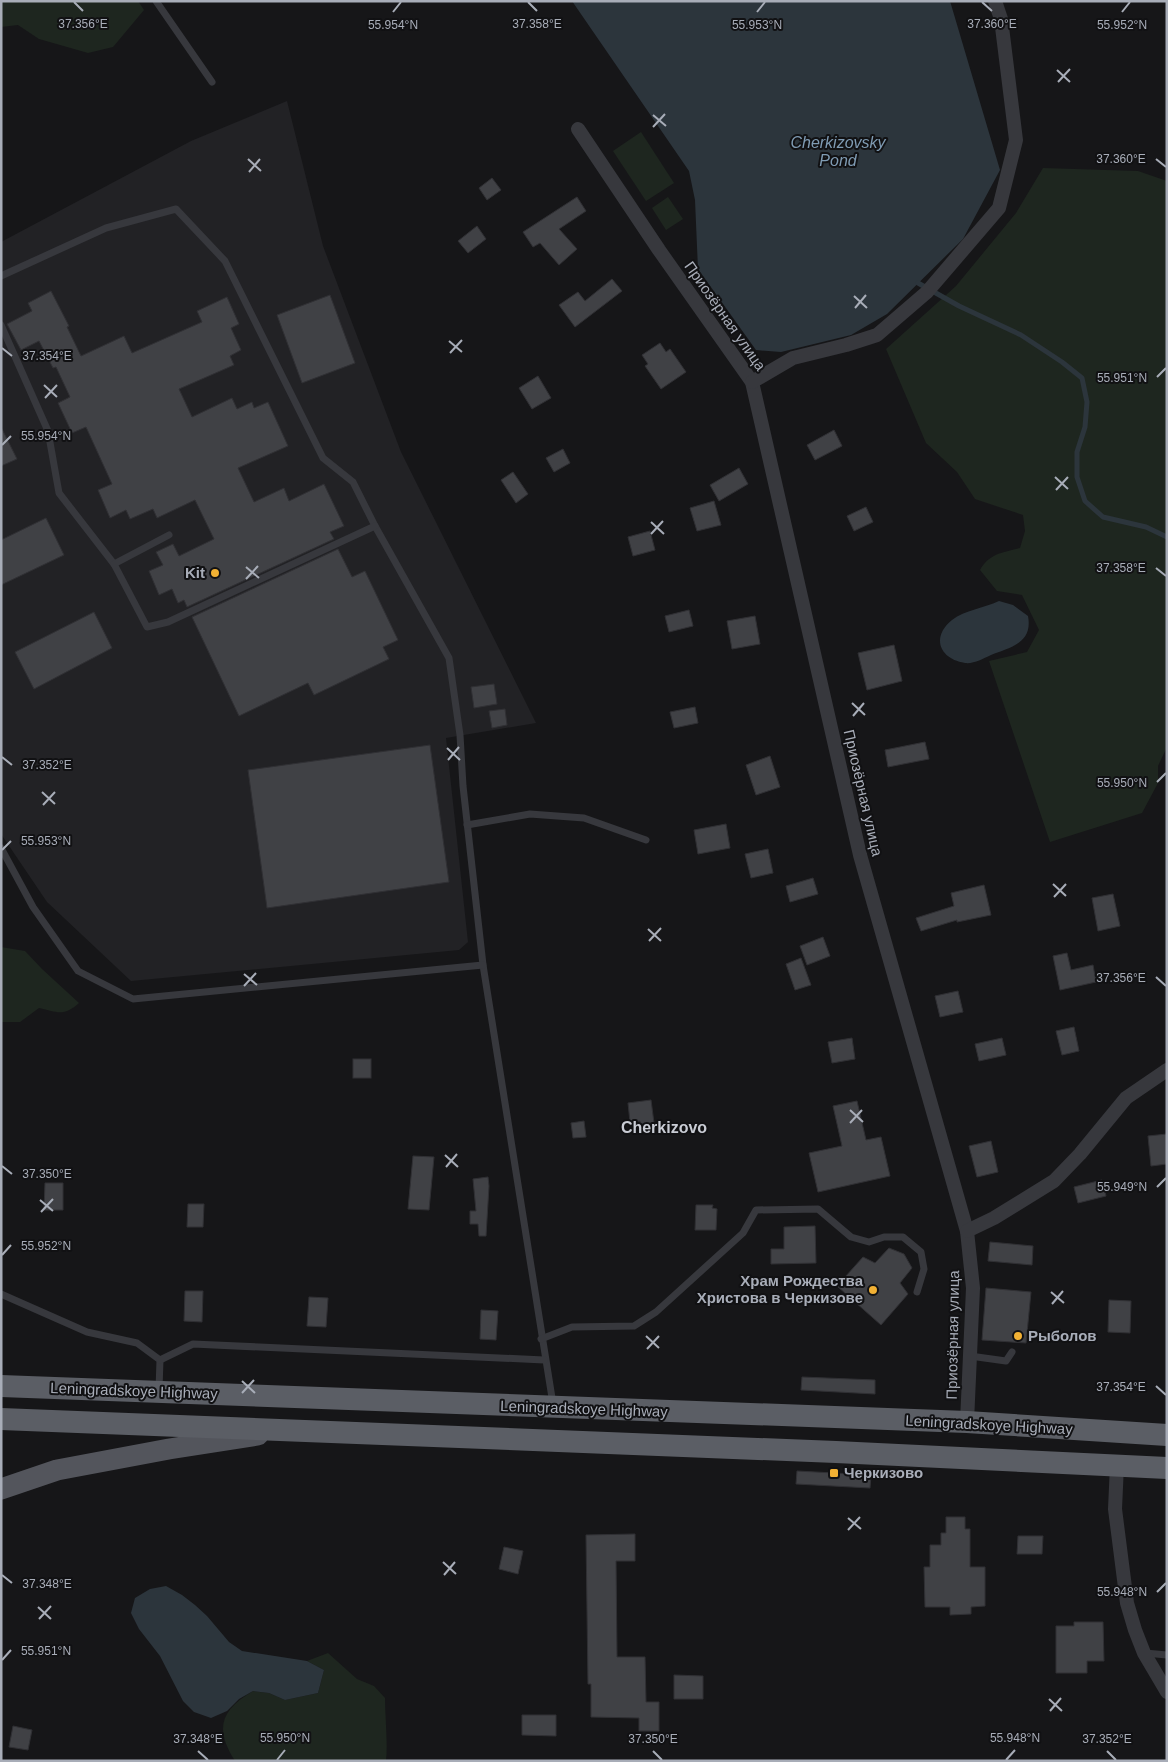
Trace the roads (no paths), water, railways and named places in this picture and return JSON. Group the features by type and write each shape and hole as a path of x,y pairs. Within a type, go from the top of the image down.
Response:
{"highway":[{"name":"Leningradskoye Highway","path":"1,1386 967,1422 1167,1435"},
{"path":"1,1419 1167,1468"}],"main road":[{"path":"1,1489 57,1470 169,1448 295,1430"}],"street":[{"path":"752,382 793,358 878,335 927,292 999,208 1016,140 1001,19 995,1"},
{"name":"Приозёрная улица","path":"578,130 659,250 752,382 860,855 967,1231 973,1288 967,1422"},
{"path":"967,1231 994,1218 1054,1181 1091,1142 1126,1098 1167,1070"},
{"path":"1117,1465 1115,1509 1127,1603 1144,1653 1167,1692"}],"lane":[{"path":"156,1 212,82"},
{"path":"1,276 106,228 176,209 225,261 323,458 353,482 375,526 449,658 460,735 462,786 483,965 553,1408"},
{"path":"1,325 48,431 59,493 114,564 147,627 168,622 375,526"},
{"path":"114,564 169,535"},
{"path":"467,825 530,814 584,818 646,840"},
{"path":"1,848 33,907 78,970 133,998 483,965"},
{"path":"541,1339 572,1327 634,1326 656,1312 743,1234 756,1210 818,1209 851,1237 869,1242 884,1237 903,1237 921,1252 924,1269 917,1292"},
{"path":"1,1294 87,1332 137,1343 160,1360"},
{"path":"160,1360 194,1344 544,1360"},
{"path":"970,1356 1006,1361 1012,1352"},
{"path":"159,1392 160,1360"},
{"path":"1144,1653 1167,1655"}],"water":[{"name":"Cherkizovsky Pond","path":"572,1 950,1 1000,170 963,239 887,314 851,335 781,352 756,350 698,269 695,200 689,171"},
{"path":"999,601 1013,605 1028,616 1029,625 1024,638 1013,646 972,663 956,661 949,657 944,652 940,640 945,627 952,620 963,614"},
{"path":"166,1586 195,1605 229,1642 242,1651 307,1661 324,1670 318,1693 285,1700 269,1693 253,1691 239,1699 227,1711 211,1718 194,1712 183,1701 160,1656 139,1629 131,1613 135,1598 150,1589"}],"waterway":[{"path":"918,283 959,306 1021,335 1062,362 1082,378 1087,402 1085,427 1077,452 1077,477 1085,501 1103,517 1146,527 1167,537"}],"place":[{"name":"Kit","path":"215,573"},
{"name":"Храм Рождества Христова в Черкизове","path":"873,1290"},
{"name":"Рыболов","path":"1018,1336"},
{"name":"Черкизово","path":"834,1473"}],"district":[{"name":"Cherkizovo","path":"664,1127"}]}
